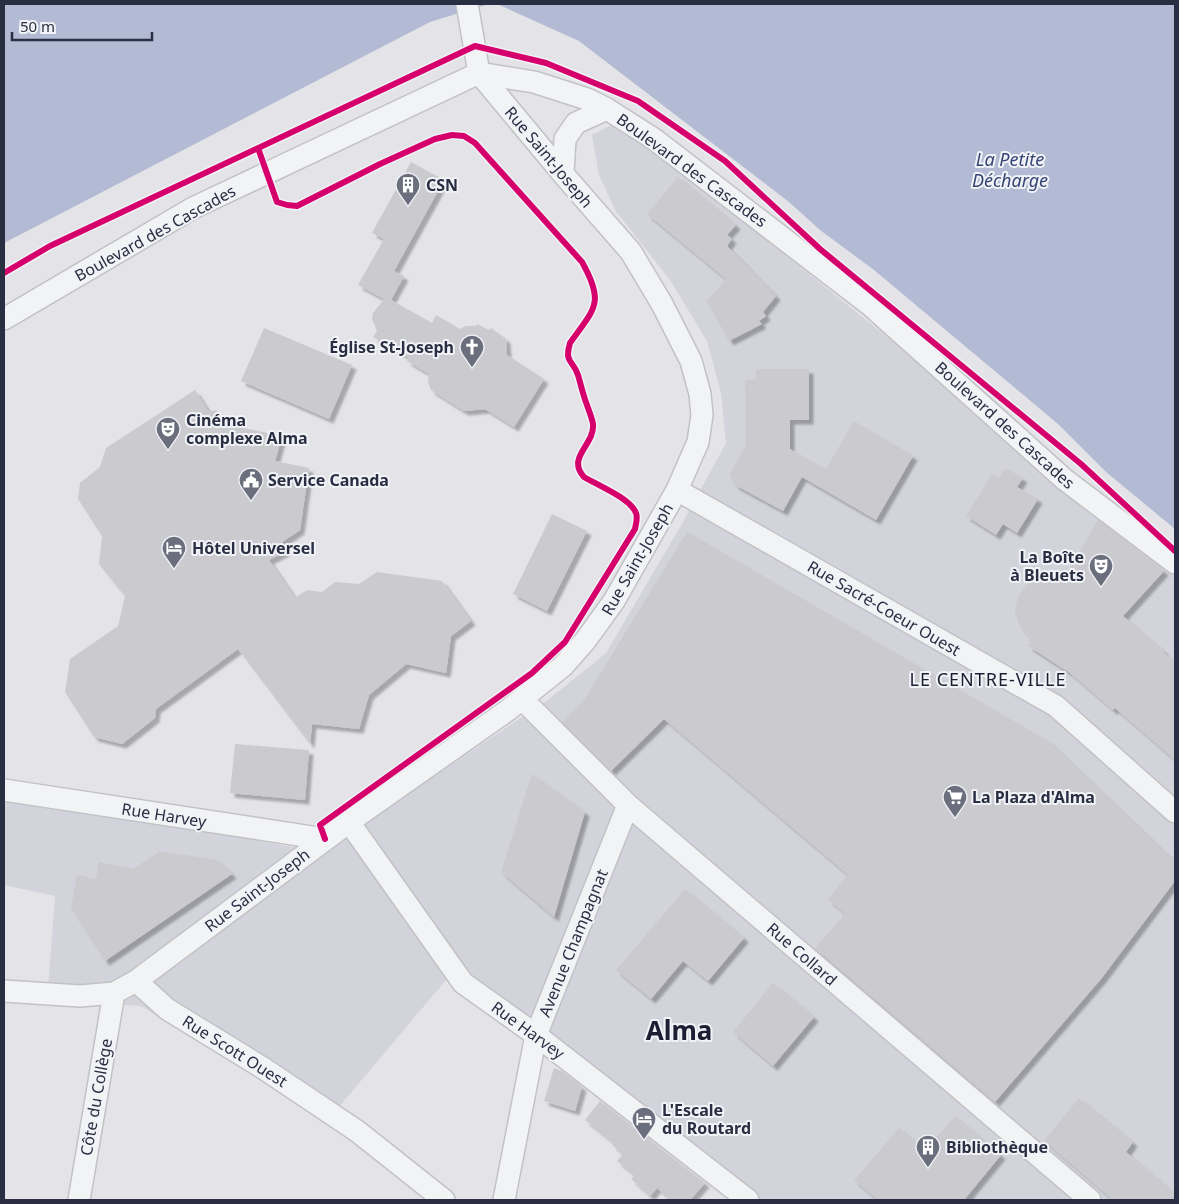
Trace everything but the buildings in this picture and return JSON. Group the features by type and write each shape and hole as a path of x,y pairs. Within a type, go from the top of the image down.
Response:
{"street":[{"name":"Rue Saint-Joseph","path":"136,981 325,839 522,699 563,666 585,641 614,601 677,490 698,442 702,415 700,394 691,361 662,304 631,252 563,174 480,73 467,4"},
{"name":"Boulevard des Cascades","path":"4,319 193,208 480,73 534,82 587,99 608,109 654,139 870,305 1064,479 1175,563"},
{"path":"563,174 566,139 576,123 608,109"},
{"name":"Rue Sacré-Coeur Ouest","path":"677,490 1056,706 1175,812"},
{"name":"Rue Collard","path":"522,699 628,805 1090,1200"},
{"name":"Rue Harvey","path":"4,790 325,839"},
{"name":"Avenue Champagnat","path":"504,1200 536,1035 628,805"},
{"name":"Rue Harvey","path":"349,822 460,980 536,1035 748,1200"},
{"path":"4,991 80,996 114,993 136,981"},
{"name":"Rue Scott Ouest","path":"136,981 168,1009 263,1068 357,1131 444,1200"},
{"name":"Côte du Collège","path":"78,1200 114,993"}],"shaded area":[{"path":"613,124 636,135 1175,568 1175,1200 756,1200 457,967 327,1121 141,1006 47,1001 55,896 4,885 4,796 321,852 549,699 606,653 683,522 726,443 721,393 707,341 670,280 615,210 599,175 592,135"}],"water":[{"path":"4,4 489,4 430,22 4,243"},
{"name":"La Petite Décharge","path":"497,4 1175,4 1175,529 1106,472 1058,424 874,270 820,230 789,202 579,41"}],"cycle path":[{"path":"4,273 50,246 475,46 546,63 638,101 725,161 820,249 1081,464 1175,551"},
{"path":"258,148 277,202 297,206 380,164 435,139 452,135 464,136 475,143 582,262 589,276 595,296 594,305 586,321 570,343 568,350 570,361 578,375 593,424 590,438 579,457 579,470 584,477 613,492 627,502 633,507 637,517 635,529 565,642 532,673 320,825 325,839"}],"place":[{"name":"CSN","path":"408,206"},
{"name":"Église St-Joseph","path":"472,368"},
{"name":"Cinéma complexe Alma","path":"168,450"},
{"name":"Service Canada","path":"251,501"},
{"name":"Hôtel Universel","path":"174,569"},
{"name":"La Boîte à Bleuets","path":"1101,587"},
{"name":"La Plaza d'Alma","path":"955,818"},
{"name":"L'Escale du Routard","path":"644,1140"},
{"name":"Bibliothèque","path":"928,1168"}],"district":[{"name":"LE CENTRE-VILLE","path":"988,679"},
{"name":"Alma","path":"679,1030"}]}
